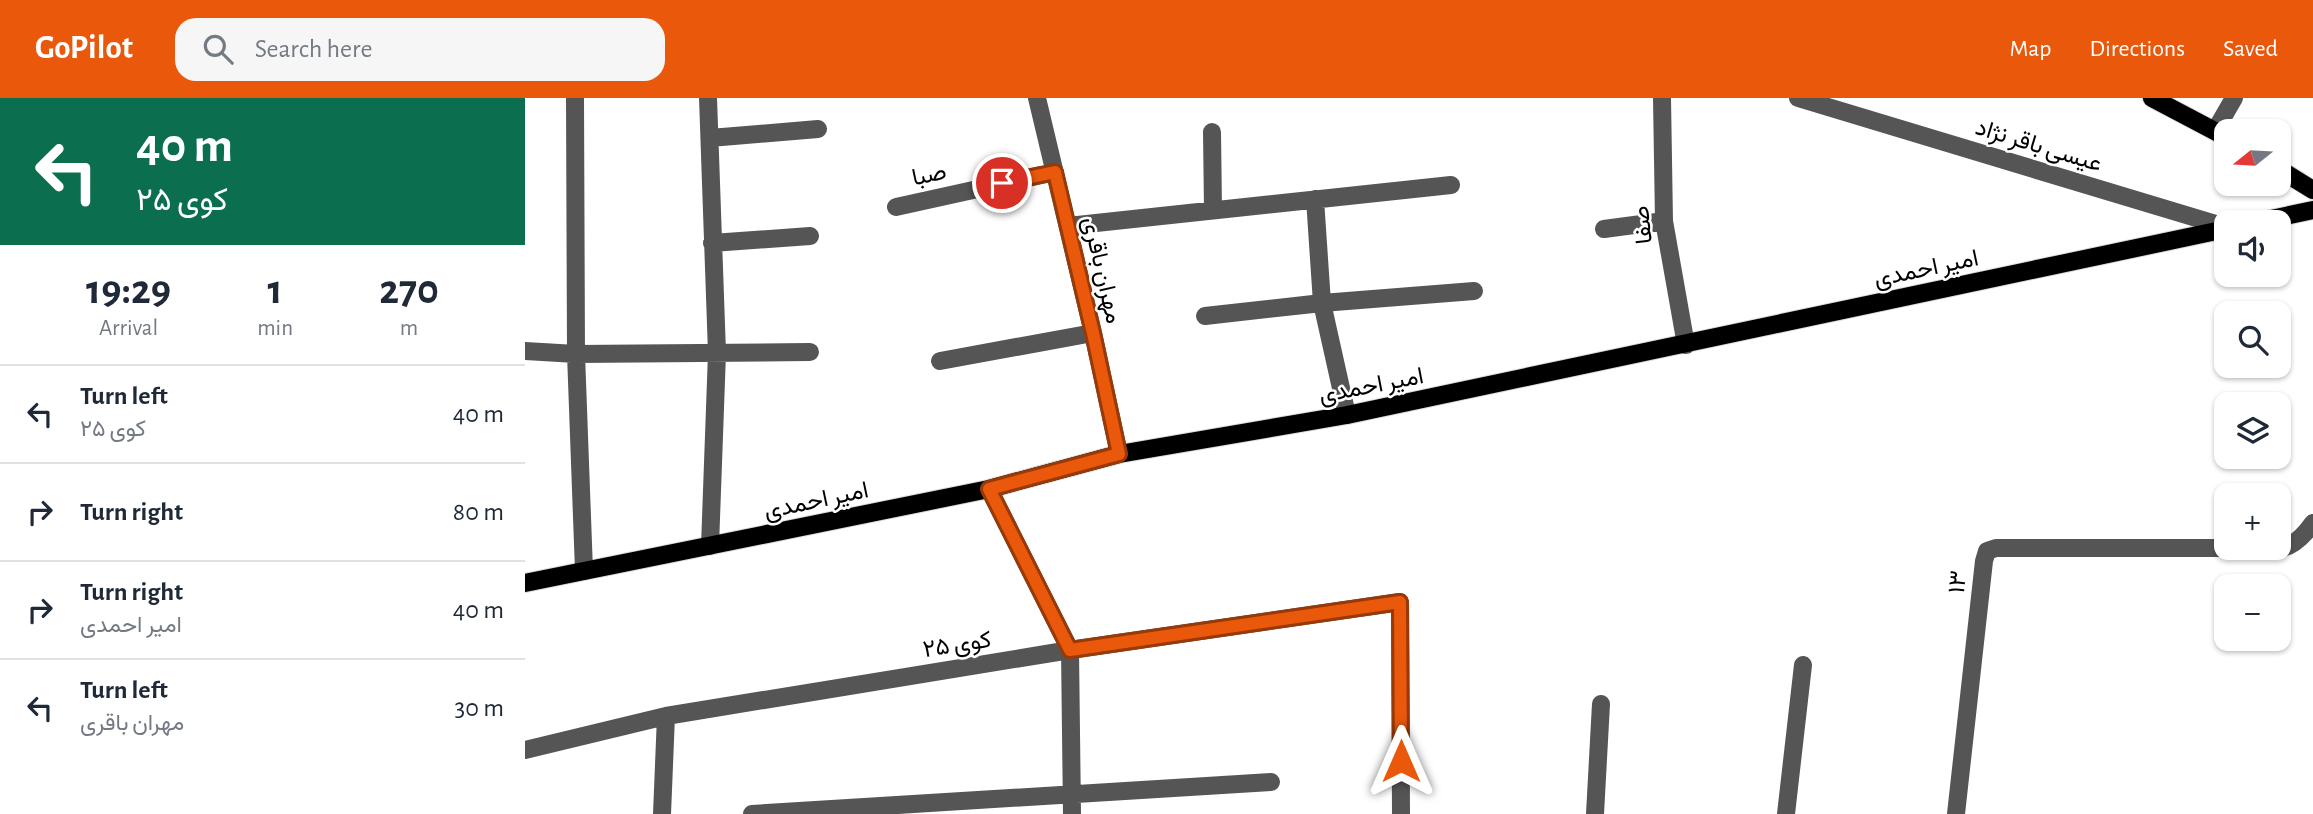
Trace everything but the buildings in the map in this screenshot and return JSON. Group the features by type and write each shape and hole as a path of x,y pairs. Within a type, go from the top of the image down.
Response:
{"main road":[{"path":"2152,98 2214,131"},
{"path":"2291,176 2313,190"},
{"path":"2291,215 2313,210"},
{"name":"امیر احمدی","path":"525,583 989,489 1119,454 1347,415 2214,231"}],"street":[{"path":"575,98 576,354 584,571"},
{"path":"708,98 717,354 710,546"},
{"name":"مهران باقری","path":"1037,98 1119,454"},
{"name":"صفا","path":"1662,98 1664,221 1686,345"},
{"name":"عیسی باقر نژاد","path":"1798,98 2214,224"},
{"path":"2226,119 2234,98"},
{"path":"710,138 818,129"},
{"path":"1212,132 1213,210"},
{"name":"صبا","path":"895,207 1055,172"},
{"path":"1068,226 1451,185"},
{"path":"1315,199 1322,303 1347,415"},
{"path":"1604,229 1664,221"},
{"path":"712,243 810,236"},
{"path":"1205,316 1322,303 1474,291"},
{"path":"940,361 1093,333"},
{"path":"525,351 576,354 810,352"},
{"path":"989,489 1070,650 1072,814"},
{"path":"2291,544 2305,535 2313,523"},
{"name":"۱۳","path":"1955,814 1987,551 1996,548 2214,548"},
{"name":"کوی ۲۵","path":"525,750 666,716 1070,650 1400,602 1401,814"},
{"path":"1786,814 1804,665"},
{"path":"1595,814 1601,704"},
{"path":"661,814 666,716"},
{"path":"752,814 1271,782"}],"route":[{"path":"1002,183 1055,172 1119,454 989,489 1070,650 1400,602 1401,761"}]}
